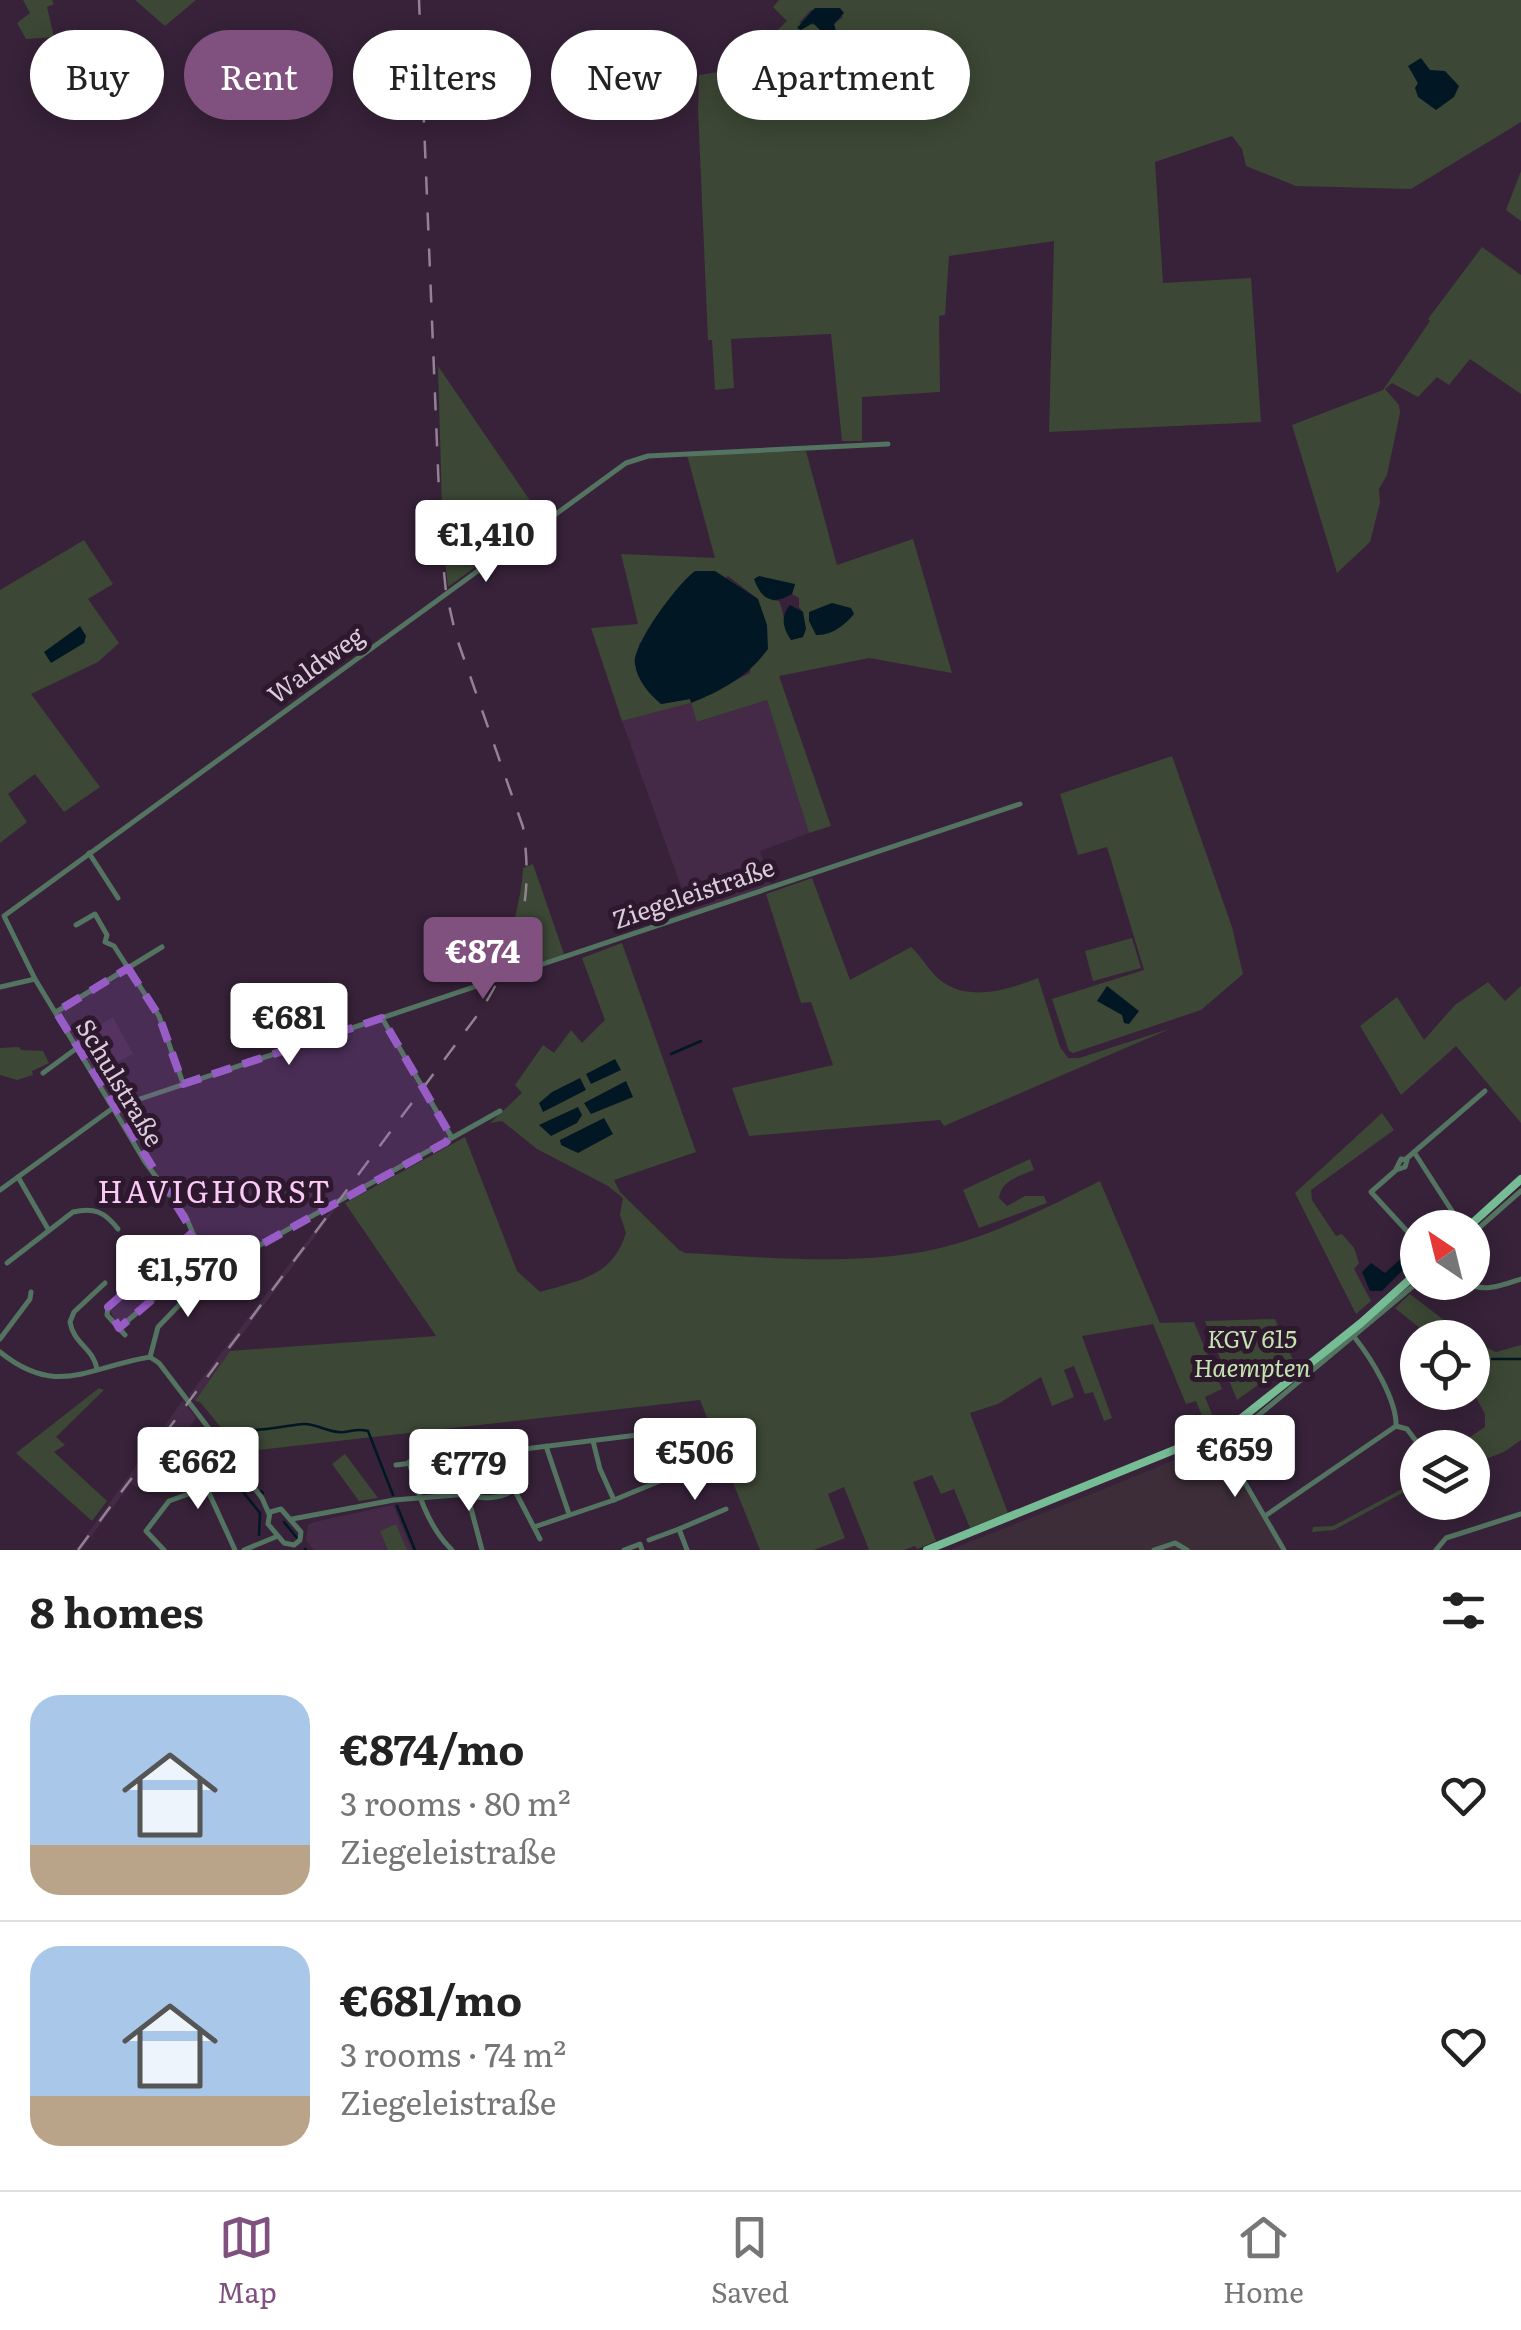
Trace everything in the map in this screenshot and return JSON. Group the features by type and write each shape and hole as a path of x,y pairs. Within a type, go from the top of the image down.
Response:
{"main road":[{"path":"1486,1210 1521,1179"},
{"path":"927,1550 1216,1433 1242,1417 1400,1288"}],"street":[{"name":"Waldweg","path":"8,911 637,458 888,444"},
{"name":"Ziegeleistraße","path":"0,1190 112,1108 1020,804"},
{"path":"89,853 118,898"},
{"name":"Schulstraße","path":"8,911 3,920 35,979 145,1162 185,1215 210,1272"},
{"path":"76,925 95,914 107,935 104,942 114,946 159,1016 183,1084"},
{"path":"56,1012 162,948"},
{"path":"0,987 35,979"},
{"path":"382,1018 450,1136"},
{"path":"43,1072 77,1048"},
{"path":"1400,1223 1371,1192 1395,1170 1405,1168 1406,1160 1414,1152 1485,1091"},
{"path":"150,1356 156,1330 210,1272 500,1111"},
{"path":"1414,1152 1453,1210"},
{"path":"18,1177 48,1229"},
{"path":"1490,1218 1521,1190"},
{"path":"7,1263 73,1212 86,1209 108,1216 118,1229"},
{"path":"125,1335 107,1314 108,1307 194,1234"},
{"path":"1490,1287 1521,1279"},
{"path":"98,1369 94,1357 74,1338 70,1322 74,1312 106,1283"},
{"path":"119,1328 171,1284 188,1294"},
{"path":"0,1339 30,1299 31,1292"},
{"path":"1223,1445 1400,1298"},
{"path":"1355,1338 1378,1375 1396,1426"},
{"path":"0,1352 22,1370 44,1377 66,1377 150,1356 160,1363 262,1498 269,1514"},
{"path":"1396,1426 1405,1430"},
{"path":"1264,1516 1396,1426"},
{"path":"483,1454 686,1429 698,1461 696,1466 614,1500 534,1526"},
{"path":"1216,1433 1284,1550"},
{"path":"636,1434 654,1484"},
{"path":"593,1440 614,1500"},
{"path":"546,1446 569,1515"},
{"path":"505,1452 514,1489 540,1539"},
{"path":"396,1465 470,1456"},
{"path":"450,1458 468,1494 481,1550"},
{"path":"409,1462 420,1499 441,1540 452,1550"},
{"path":"164,1550 146,1531 169,1501 202,1489 234,1550"},
{"path":"292,1519 382,1502 468,1494 476,1498 509,1494 514,1489"},
{"path":"262,1498 284,1510 300,1529 301,1550"},
{"path":"276,1509 267,1521 271,1528 301,1550"},
{"path":"649,1540 726,1509"},
{"path":"1436,1550 1446,1538 1521,1514"},
{"path":"300,1529 310,1518"},
{"path":"259,1541 271,1528"},
{"path":"678,1529 687,1550"},
{"path":"244,1550 278,1536"},
{"path":"291,1545 300,1540"},
{"path":"1154,1550 1175,1543 1187,1550"},
{"path":"624,1550 640,1544 642,1550"}],"highlighted area":[{"path":"128,968 159,1016 183,1084 382,1018 451,1136 446,1142 210,1273 188,1294 174,1281 119,1328 108,1307 193,1232 56,1012"}],"shaded area":[{"path":"767,700 809,833 760,851 771,885 690,912 622,721 691,703 698,722"},
{"path":"113,1017 133,1054 96,1073 76,1039"},
{"path":"343,1199 195,1401 189,1395 336,1203"},
{"path":"183,1400 196,1418 143,1492 131,1483 81,1550 76,1550"},
{"path":"1218,1442 1281,1550 949,1550 1109,1487"},
{"path":"393,1505 412,1550 314,1550 306,1540 308,1525 314,1522"}],"green space":[{"path":"23,0 52,0 54,4 47,7 52,30 30,30 30,39 26,39 17,23 30,13"},
{"path":"135,0 196,0 165,26"},
{"path":"779,0 1521,0 1521,122 1411,189 1296,186 1246,166 1242,149 1232,136 1155,162 1163,283 1251,278 1261,422 1049,432 1054,241 949,256 945,315 939,316 940,392 862,397 862,441 842,441 831,334 731,339 734,388 715,390 712,340 708,340 699,75 717,72 717,120 970,120 970,30 836,30 834,24 843,17 829,8 811,10 799,23 818,25 821,30 778,30 787,21 773,7","holes":["1409,66 1430,70 1436,110 1415,88 1418,84"]},
{"path":"1521,171 1521,221 1506,210"},
{"path":"1482,247 1521,275 1521,394 1470,359 1449,385 1437,377 1418,397 1392,383 1385,389 1399,405 1400,413 1387,475 1379,489 1380,503 1370,542 1337,573 1292,425 1383,390 1428,319"},
{"path":"438,366 542,518 448,587 443,542"},
{"path":"806,451 837,565 913,539 952,673 869,658 779,676 831,826 809,833 767,700 697,722 691,703 622,721 591,628 638,624 621,554 715,558 687,455","holes":["728,576 758,599 750,673 692,702 690,699 661,704 639,644","795,584 792,594 799,598 803,612 803,637 791,640 779,601 771,600"]},
{"path":"84,540 113,584 88,599 119,643 98,662 31,694 100,787 64,812 35,774 8,794 27,822 0,843 0,590"},
{"path":"1172,756 1232,927 1243,974 1201,1010 1073,1053 1069,1051 1052,999 1144,970 1107,847 1078,855 1060,794"},
{"path":"533,864 564,954 509,973 509,948 523,868"},
{"path":"812,878 850,980 911,947 932,972 955,989 997,991 1038,978 1060,1047 1068,1058 1079,1058 1172,1028 944,1126 940,1120 749,1136 732,1088 833,1065 811,1002 801,1003 766,894"},
{"path":"1132,938 1141,968 1093,981 1085,951"},
{"path":"622,943 696,1152 614,1180 620,1192 679,1250 800,1259 858,1259 915,1253 987,1233 1100,1181 1160,1323 1194,1322 1222,1389 1205,1397 1217,1427 1208,1431 1196,1401 1186,1404 1153,1324 1082,1336 1112,1418 1104,1421 1093,1392 1085,1394 1074,1366 1064,1370 1074,1397 1052,1406 1041,1377 998,1404 970,1413 1008,1513 970,1528 954,1489 941,1494 932,1475 913,1482 936,1541 904,1550 869,1550 844,1487 828,1494 845,1538 814,1550 760,1550 700,1400 241,1452 200,1402 195,1401 230,1351 436,1336 345,1203 465,1137 517,1271 540,1292 593,1274 612,1259 626,1233 620,1215 623,1198 608,1186 537,1149 502,1121 490,1123 522,1093 515,1085 543,1045 554,1053 571,1030 582,1043 605,1020 582,958"},
{"path":"1488,982 1505,1001 1521,986 1521,1123 1456,1046 1401,1095 1360,1026 1397,997 1424,1040 1455,1005"},
{"path":"0,1048 43,1051 49,1063 32,1071 33,1075 17,1080 0,1075"},
{"path":"1382,1113 1394,1130 1311,1190 1312,1200 1336,1236 1342,1234 1354,1248 1359,1263 1354,1269 1371,1301 1356,1314 1295,1193"},
{"path":"1030,1159 1034,1170 1007,1183 999,1198 1007,1206 1025,1196 1044,1196 1047,1203 979,1228 963,1190"},
{"path":"1404,1300 1418,1300 1444,1320 1410,1320 1395,1308"},
{"name":"KGV 615 Haempten","path":"1275,1319 1293,1360 1237,1400 1205,1321"},
{"path":"1521,1345 1521,1440 1490,1457 1490,1430 1480,1430 1485,1427 1483,1410 1490,1410 1490,1349 1496,1352"},
{"path":"99,1388 104,1390 56,1437 65,1445 54,1452 107,1501 92,1521 16,1453"},
{"path":"196,1436 202,1438 212,1458 178,1463 177,1459"},
{"path":"345,1454 378,1498 359,1501 332,1464"},
{"path":"1400,1490 1400,1494 1334,1530 1312,1532 1313,1527 1333,1526"},
{"path":"396,1524 407,1550 388,1550 380,1531"}],"water":[{"path":"815,8 840,8 844,13 834,24 836,30 820,30 813,23 801,30 797,28"},
{"path":"1421,58 1430,70 1445,71 1459,86 1454,97 1436,110 1418,97 1418,83 1408,66"},
{"path":"695,571 715,571 758,599 767,625 768,649 743,675 714,693 691,703 690,699 661,704 641,681 636,655 658,615"},
{"path":"759,576 795,584 792,594 769,599 757,586 754,579"},
{"path":"832,603 851,608 854,614 837,629 816,635 809,612"},
{"path":"790,605 803,612 806,629 803,637 791,640 784,622"},
{"path":"80,626 86,636 84,643 51,663 44,652"},
{"path":"1107,986 1139,1011 1129,1024 1124,1023 1122,1015 1097,1001"},
{"path":"615,1059 621,1070 591,1084 586,1074"},
{"path":"580,1078 586,1090 543,1112 539,1103"},
{"path":"626,1081 633,1097 591,1114 584,1103"},
{"path":"578,1107 582,1115 577,1123 551,1136 539,1125"},
{"path":"604,1118 613,1134 578,1153 561,1145 560,1140"},
{"path":"1400,1259 1400,1273 1382,1291 1370,1291 1362,1272 1371,1263 1385,1273"}],"waterway":[{"path":"671,1054 701,1041"},
{"path":"1492,1359 1521,1359"},
{"path":"244,1430 303,1424 339,1432 368,1431 393,1495"},
{"path":"213,1455 260,1513 259,1535"},
{"path":"239,1461 252,1479"},
{"path":"397,1506 415,1550"},
{"path":"284,1522 297,1538"}],"railway":[{"path":"78,1550 482,1009 506,964 521,922 527,878 523,827 456,636 446,592 419,0"}],"district":[{"name":"HAVIGHORST","path":"215,1190"}]}
